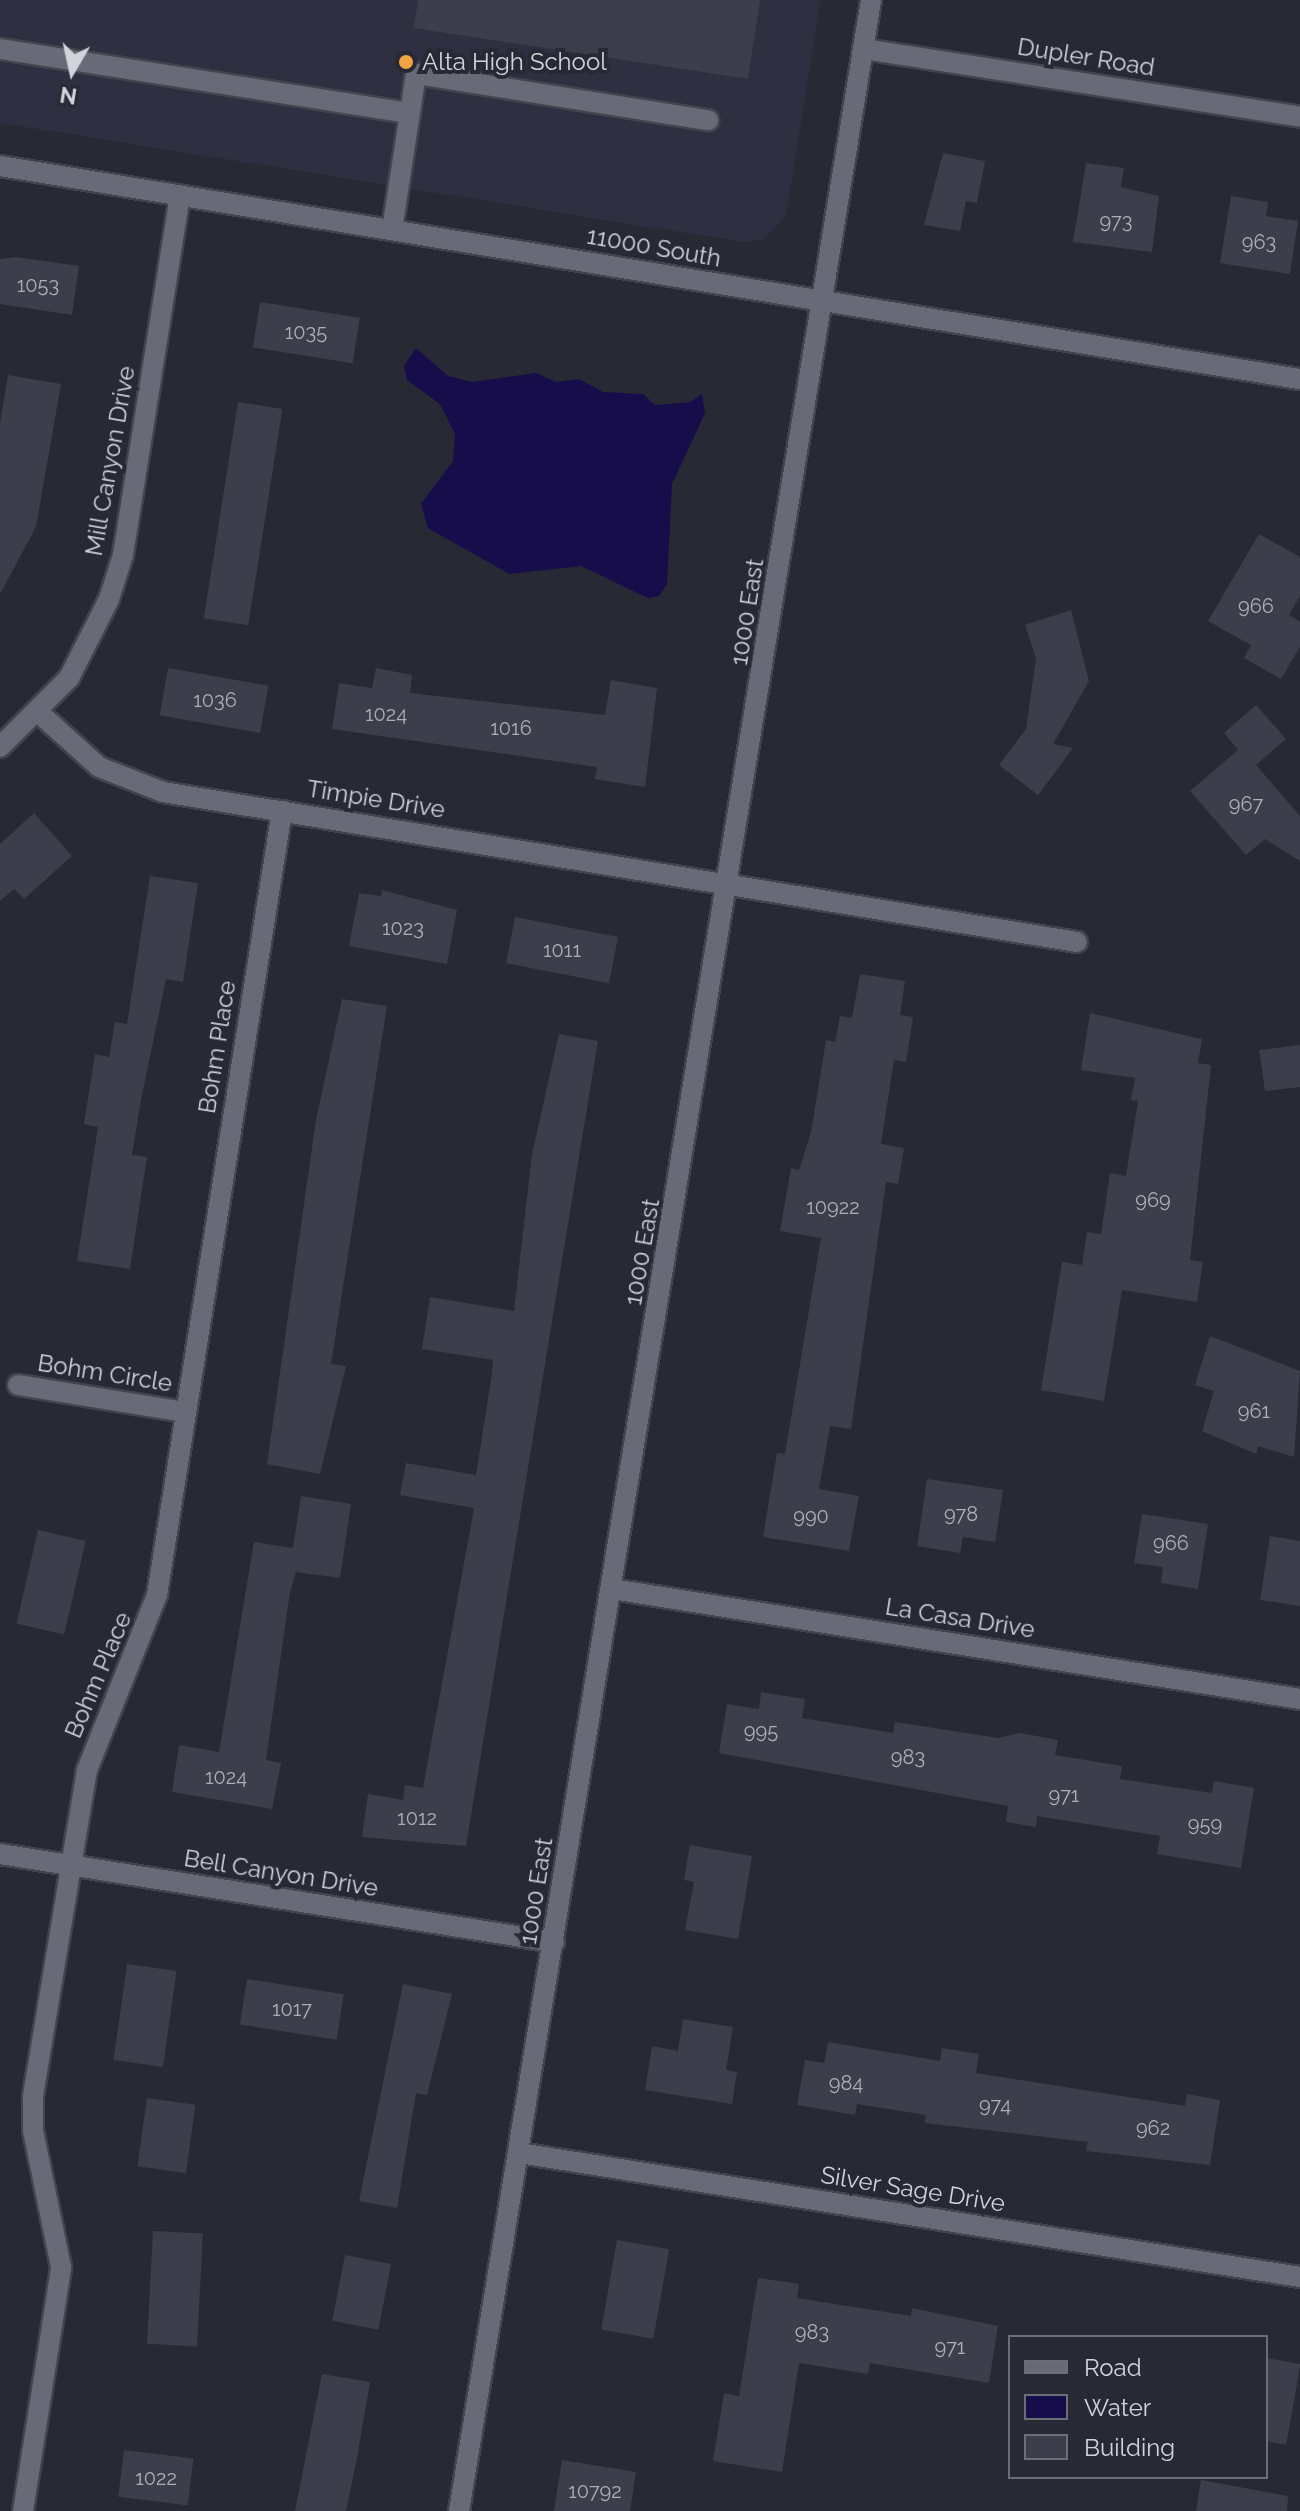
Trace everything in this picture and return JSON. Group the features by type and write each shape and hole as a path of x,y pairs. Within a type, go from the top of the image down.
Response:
{"street":[{"name":"1000 East","path":"459,2511 731,881 871,0"},
{"path":"0,49 410,113"},
{"name":"Dupler Road","path":"863,49 1300,117"},
{"path":"392,230 416,74 708,120"},
{"name":"11000 South","path":"0,166 1300,379"},
{"name":"Mill Canyon Drive","path":"0,747 38,712 91,640 123,555 180,195"},
{"name":"Timpie Drive","path":"38,712 99,767 130,783 282,811 731,881 767,895 1077,942"},
{"name":"Bohm Place","path":"23,2511 61,2267 33,2096 87,1770 157,1595 282,811"},
{"name":"Bohm Circle","path":"18,1385 185,1412"},
{"name":"La Casa Drive","path":"612,1589 1300,1699"},
{"name":"Bell Canyon Drive","path":"0,1854 554,1942"},
{"name":"Silver Sage Drive","path":"519,2153 1300,2277"}],"shaded area":[{"name":"Alta High School","path":"0,0 821,0 786,215 764,239 742,242 0,123"}],"water":[{"path":"416,348 448,376 472,382 536,373 556,382 579,379 603,392 643,394 655,405 690,402 702,394 705,413 672,484 667,584 659,596 648,598 581,566 509,574 428,528 421,504 453,461 455,434 440,404 407,380 404,366"}],"building":[{"path":"418,0 760,0 748,79 414,28"},
{"path":"943,153 985,161 977,203 966,201 960,231 924,225"},
{"path":"1086,163 1124,168 1121,187 1159,196 1152,252 1073,242"},
{"path":"1231,196 1268,202 1266,216 1298,221 1290,274 1220,263"},
{"path":"16,257 79,266 72,315 0,304 0,259"},
{"path":"260,302 360,318 353,363 253,347"},
{"path":"8,375 61,384 36,527 0,594 0,423"},
{"path":"238,402 282,409 248,625 204,618"},
{"path":"1259,534 1300,557 1300,596 1289,615 1300,622 1300,647 1281,679 1244,658 1251,645 1208,621"},
{"path":"1071,610 1089,681 1053,744 1073,748 1038,795 999,765 1026,729 1036,658 1025,625"},
{"path":"168,668 268,686 260,733 160,715"},
{"path":"376,668 412,675 410,693 605,715 611,680 657,688 645,787 595,779 597,767 332,729 339,683 372,688"},
{"path":"1256,705 1286,739 1256,765 1300,816 1300,861 1265,839 1246,855 1190,791 1238,750 1224,733"},
{"path":"34,813 72,856 24,899 14,889 0,901 0,844"},
{"path":"150,876 198,883 183,982 166,979 141,1100 132,1155 147,1157 130,1269 77,1261 98,1127 84,1124 95,1054 109,1057 115,1022 127,1024"},
{"path":"382,890 457,910 447,964 349,946 359,893 381,896"},
{"path":"515,917 618,937 609,983 506,963"},
{"path":"860,974 905,981 900,1015 913,1017 906,1062 894,1060 881,1144 904,1148 898,1184 886,1182 851,1429 830,1426 819,1489 859,1496 849,1551 763,1537 777,1453 785,1454 821,1238 780,1231 791,1168 799,1170 811,1132 826,1040 835,1042 840,1016 852,1018"},
{"path":"342,999 387,1006 331,1364 346,1366 320,1474 267,1464 316,1120"},
{"path":"1090,1013 1202,1039 1198,1063 1211,1065 1190,1260 1203,1262 1197,1302 1122,1290 1104,1401 1041,1390 1062,1262 1082,1265 1087,1232 1101,1234 1110,1173 1126,1176 1138,1101 1131,1100 1135,1078 1081,1070"},
{"path":"559,1034 598,1041 466,1846 362,1837 368,1794 403,1800 405,1785 423,1788 474,1508 400,1495 406,1463 476,1475 492,1373 493,1360 422,1349 430,1297 514,1311 532,1154"},
{"path":"1300,1045 1300,1087 1265,1091 1259,1050"},
{"path":"1210,1336 1300,1371 1294,1457 1258,1446 1256,1454 1202,1431 1214,1391 1195,1385"},
{"path":"927,1479 1003,1490 995,1542 963,1537 960,1553 917,1546"},
{"path":"301,1496 351,1504 340,1578 296,1572 290,1592 266,1760 281,1763 272,1809 172,1792 179,1745 219,1752 254,1542 293,1548"},
{"path":"1142,1514 1208,1524 1198,1589 1161,1583 1163,1567 1134,1563"},
{"path":"38,1530 86,1541 64,1635 16,1624"},
{"path":"1270,1536 1300,1541 1300,1606 1260,1600"},
{"path":"761,1692 805,1699 802,1718 893,1733 895,1722 998,1738 1020,1733 1058,1740 1055,1755 1122,1766 1120,1779 1212,1793 1214,1781 1254,1788 1241,1868 1157,1854 1160,1836 1037,1816 1036,1827 1006,1822 1008,1806 719,1753 727,1704 759,1709"},
{"path":"690,1845 752,1856 738,1939 685,1930 694,1882 684,1880"},
{"path":"127,1964 177,1971 163,2067 114,2060"},
{"path":"247,1979 344,1994 337,2040 240,2024"},
{"path":"403,1984 452,1994 427,2095 416,2093 397,2208 359,2201"},
{"path":"683,2019 733,2027 726,2070 737,2072 732,2104 645,2090 652,2046 678,2051"},
{"path":"828,2042 940,2061 942,2048 979,2054 976,2073 1185,2106 1187,2094 1220,2100 1210,2165 1086,2151 1088,2142 925,2123 926,2115 857,2104 855,2115 797,2105 805,2060 824,2063"},
{"path":"147,2098 196,2105 186,2173 137,2166"},
{"path":"153,2231 203,2234 197,2346 147,2344"},
{"path":"617,2240 669,2249 653,2339 601,2330"},
{"path":"345,2255 391,2264 378,2330 332,2321"},
{"path":"758,2278 799,2284 797,2298 911,2316 912,2308 998,2326 989,2383 870,2363 868,2374 799,2363 782,2472 713,2461 724,2393 739,2396"},
{"path":"1268,2358 1300,2364 1286,2445 1268,2442"},
{"path":"322,2374 370,2382 357,2458 346,2511 295,2511"},
{"path":"124,2450 193,2459 188,2505 118,2497"},
{"path":"562,2460 636,2472 630,2511 554,2511"},
{"path":"1201,2480 1288,2496 1287,2511 1196,2511"}],"place":[{"name":"Alta High School","path":"406,62"}]}
